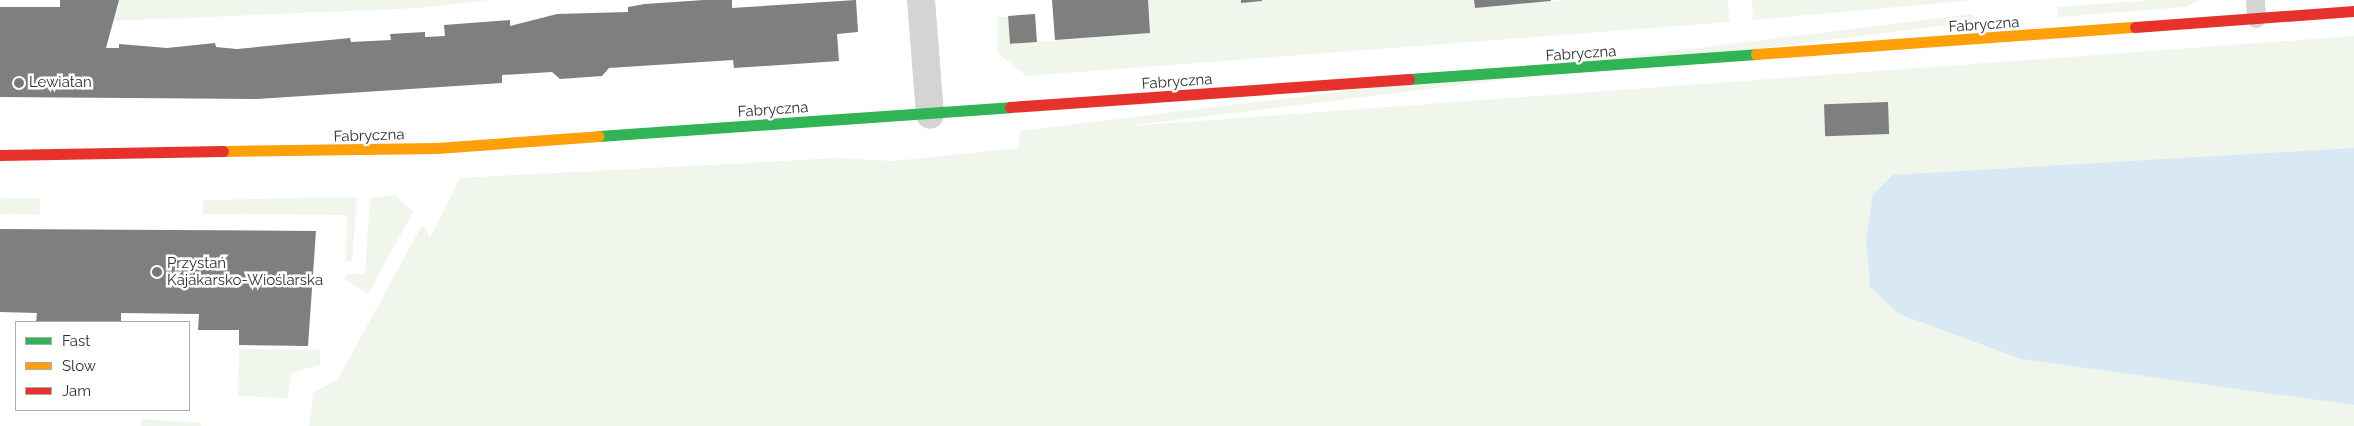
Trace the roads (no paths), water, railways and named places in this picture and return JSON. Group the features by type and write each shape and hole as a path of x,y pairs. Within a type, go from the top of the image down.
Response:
{"street":[{"path":"921,0 930,115"},
{"name":"Fabryczna","path":"0,155 354,153 930,115 2256,9 2354,11"}],"place":[{"name":"Lewiatan","path":"19,83"},
{"name":"Przystań Kajakarsko-Wioślarska","path":"157,272"}]}
